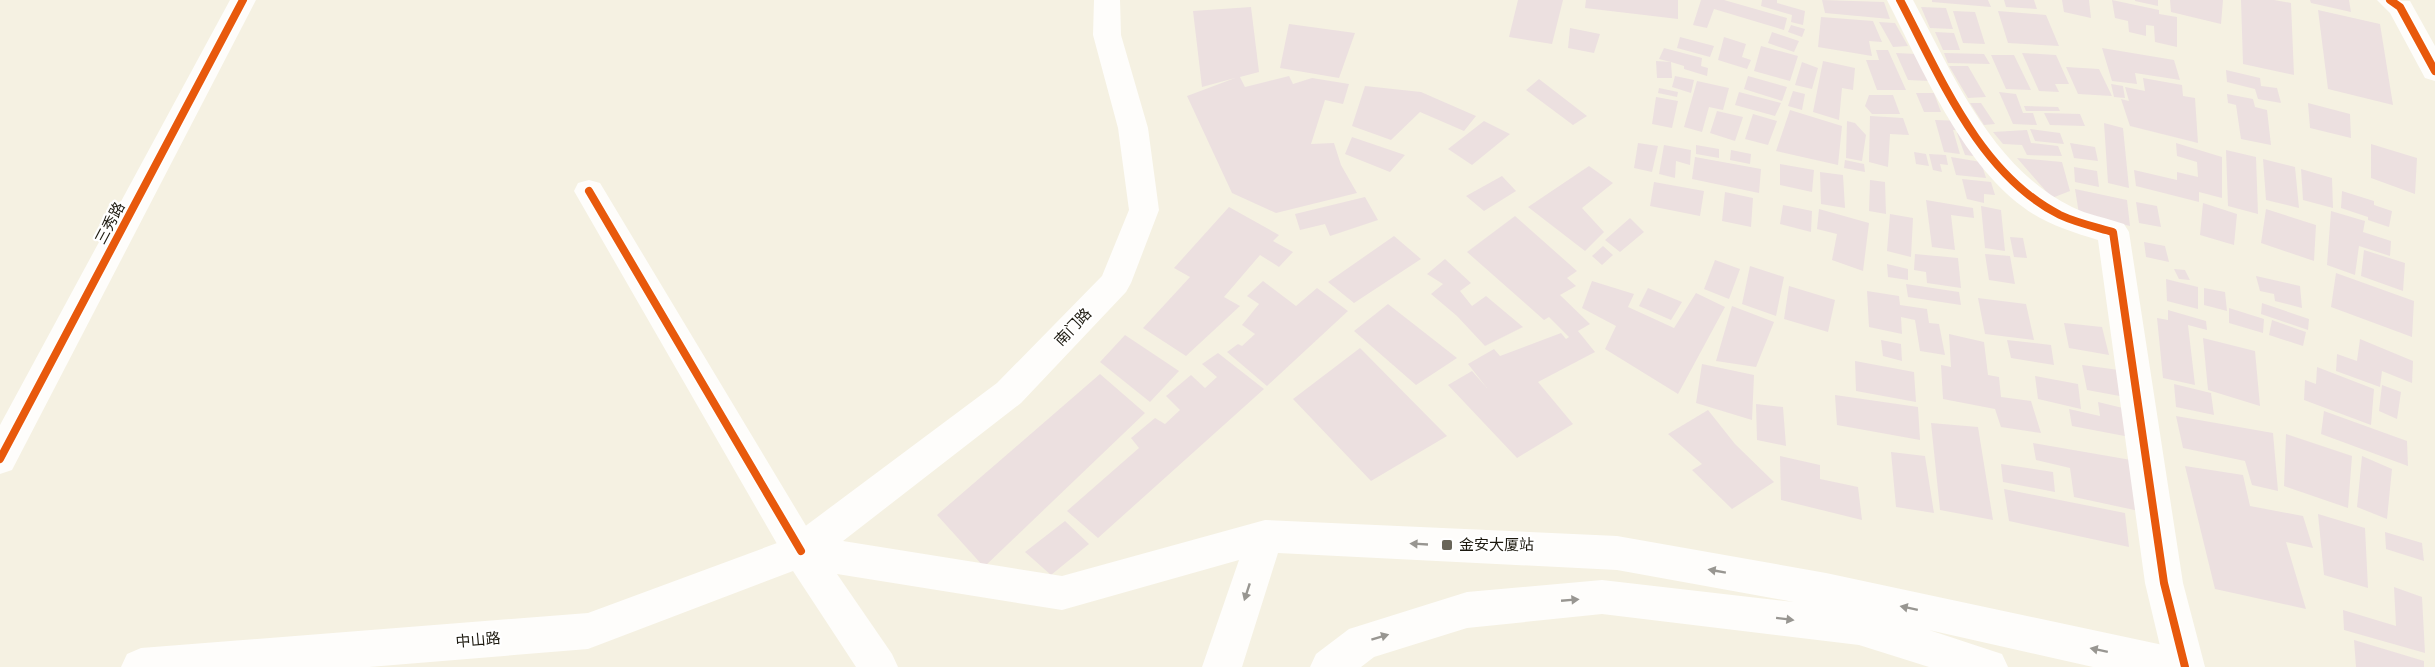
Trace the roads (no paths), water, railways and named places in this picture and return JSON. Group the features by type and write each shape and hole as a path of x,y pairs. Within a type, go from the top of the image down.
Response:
{"main road":[{"name":"三秀路","path":"0,459 243,0"},
{"name":"南门路","path":"801,551 1009,393 1115,283 1144,210 1133,128 1107,35 1107,0"},
{"path":"1900,0 1947,88 1996,163 2028,195 2060,216 2113,232 2164,583 2185,667"},
{"path":"2391,0 2400,7 2435,71"},
{"path":"589,191 801,551 878,667"},
{"path":"801,551 1062,592 1266,536 1617,554 1826,590 2177,667"},
{"path":"1222,667 1266,536"},
{"name":"中山路","path":"141,667 588,631 801,551"},
{"path":"1330,667 1363,642 1467,610 1602,597 1859,627 1988,667"}],"place":[{"name":"金安大厦站","path":"1447,545"}]}
